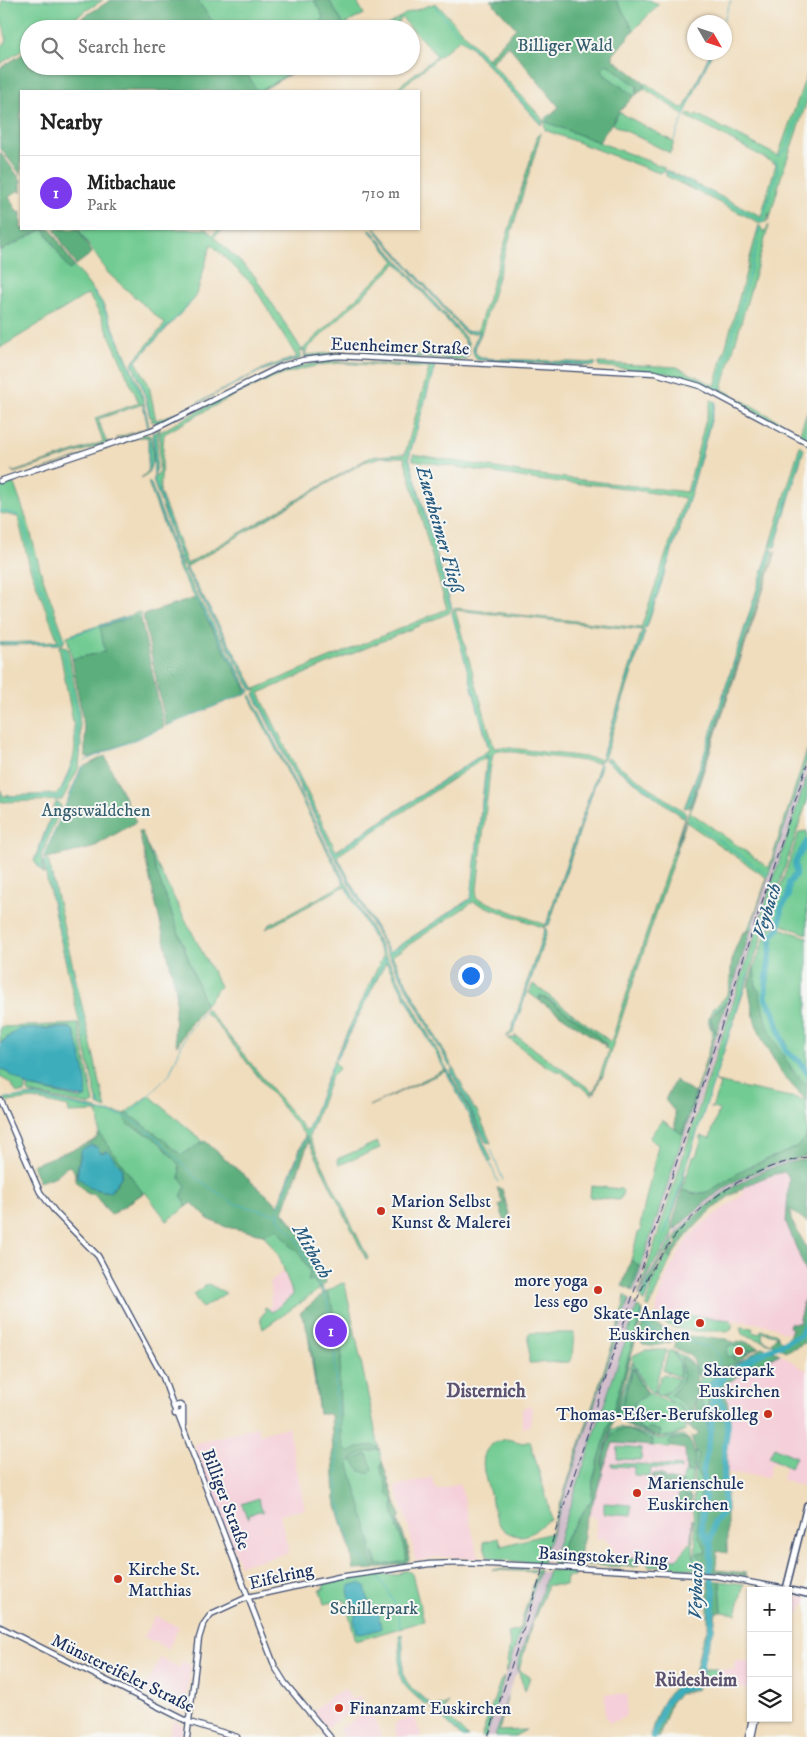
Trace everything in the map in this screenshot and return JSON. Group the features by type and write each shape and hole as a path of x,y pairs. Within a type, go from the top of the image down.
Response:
{"main road":[{"name":"Euenheimer Straße","path":"0,481 152,430 282,366 303,360 332,356 655,373 700,386 807,443"},
{"path":"0,1100 42,1196 96,1254 171,1394 176,1406 174,1412 180,1414 184,1408 176,1406"},
{"name":"Billiger Straße","path":"180,1414 248,1598 279,1675 330,1737"},
{"path":"787,1587 807,1505"},
{"name":"Eifelring","path":"187,1737 198,1642 203,1625 216,1610 248,1598 340,1578 420,1565 450,1563 487,1564"},
{"name":"Basingstoker Ring","path":"487,1564 706,1575 747,1580 774,1587"},
{"path":"792,1591 807,1594"},
{"name":"Münstereifeler Straße","path":"0,1627 189,1722 237,1737"},
{"path":"748,1737 751,1722"},
{"path":"752,1737 755,1722"}],"shaded area":[{"path":"807,759 807,776 636,1294 633,1291"},
{"path":"798,1157 797,1160 765,1171 739,1183 694,1216 676,1236 674,1230 677,1227 679,1228 693,1212 723,1189 754,1171"},
{"path":"784,1172 789,1176 786,1222 807,1275 807,1294 803,1302 800,1321 797,1324 790,1324 792,1328 791,1333 783,1332 773,1326 748,1322 693,1316 663,1318 656,1315 657,1302 666,1276 683,1245 698,1227 743,1194 743,1187 767,1176"},
{"path":"673,1235 674,1238 660,1258 640,1297 638,1295 645,1280"},
{"path":"283,1271 293,1296 272,1312 266,1307 269,1308 272,1303 270,1301 272,1294 269,1283"},
{"path":"629,1299 637,1306 553,1558 551,1562 543,1561"},
{"name":"Thomas-Eßer-Berufskolleg","path":"780,1354 807,1371 807,1487 782,1480 785,1466 772,1462 768,1477 727,1473 730,1417 724,1385"},
{"path":"528,1405 532,1408 530,1426 522,1428 522,1409"},
{"path":"258,1426 260,1434 288,1427 305,1509 280,1515 289,1553 240,1565 194,1444"},
{"name":"Marienschule Euskirchen","path":"613,1443 686,1450 686,1471 679,1485 678,1502 691,1502 691,1540 676,1559 613,1557 614,1549 605,1539 595,1538 597,1518 588,1515"},
{"path":"432,1477 436,1490 460,1483 479,1558 437,1557 417,1561 415,1559 408,1525 395,1487"},
{"path":"549,1571 519,1660 519,1671 513,1679 495,1737 486,1737 539,1572"},
{"path":"792,1595 807,1598 806,1605 802,1605 800,1613 792,1612"},
{"path":"155,1616 179,1627 168,1649 144,1637"},
{"path":"160,1658 179,1668 183,1661 191,1666 184,1713 145,1693 145,1688"},
{"path":"736,1660 747,1661 747,1689 715,1684 717,1669 734,1670"},
{"name":"Finanzamt Euskirchen","path":"345,1689 352,1700 360,1695 366,1705 339,1719 328,1728 313,1711 331,1696"},
{"path":"605,1694 628,1695 626,1714 623,1718 609,1723 605,1715"},
{"path":"369,1712 378,1726 381,1737 340,1737 343,1735 338,1729"},
{"path":"414,1716 422,1737 397,1737 394,1724"},
{"path":"174,1720 183,1726 183,1737 168,1737"}],"green space":[{"path":"2,0 103,0 71,20 20,20 20,52 0,64 0,47 7,41 0,14"},
{"path":"111,0 197,0 211,20 79,20"},
{"path":"197,0 314,0 324,19 323,20 211,20"},
{"path":"314,0 329,0 341,20 323,20 324,19"},
{"path":"329,0 356,0 364,14 353,20 341,20"},
{"name":"Billiger Wald","path":"490,0 616,0 634,30 613,55 613,59 644,82 644,88 636,95 638,87 607,64 602,69 605,75 634,96 619,112 599,142 546,122 559,107 508,45 491,63 487,59 516,28"},
{"path":"616,0 649,0 659,4 634,30"},
{"path":"436,3 540,116 543,121 541,125 471,47 460,39 420,72 420,70 437,56 420,38 420,20 404,20 402,18 396,20 407,13"},
{"path":"20,56 20,75 247,75 258,90 20,90 20,174 0,148 0,68"},
{"path":"707,60 709,60 684,115 644,88 644,82 681,108 685,107"},
{"path":"607,64 637,85 636,95 634,96 605,75 602,69"},
{"path":"807,74 807,101 781,177 769,221 769,213 766,222 760,223 666,176 666,170 761,216 776,164 686,116 689,113 697,117 696,114 778,156"},
{"path":"247,75 287,75 263,90 256,89"},
{"path":"413,75 416,75 398,90 394,90"},
{"path":"559,107 546,122 664,167 664,171 659,173 545,130 544,120"},
{"path":"619,112 674,142 670,153 612,124"},
{"path":"541,133 475,352 481,358 596,363 594,366 477,360 474,356 473,348 480,330 477,333 465,333 375,230 466,331 478,330 538,135"},
{"path":"0,152 20,179 20,192 19,190 9,197 18,213 20,212 20,230 41,230 0,251"},
{"path":"759,225 764,232 769,225 722,389 800,433 807,411 806,439 721,394 721,389 717,392 697,382 666,373 599,366 599,363 677,367 715,386"},
{"path":"45,230 69,270 74,266 102,302 141,390 149,427 143,404 98,419 106,441 110,442 14,473 11,470 14,472 103,442 95,418 139,403 101,316 88,294 0,348 0,251"},
{"path":"45,230 52,230 74,266 69,270"},
{"path":"55,230 79,230 92,253 76,265"},
{"path":"79,230 208,230 212,235 218,230 222,230 214,237 254,275 302,350 395,261 369,230 371,230 463,335 468,342 469,354 465,360 343,354 305,358 304,350 300,352 300,359 260,371 160,423 151,421 153,417 150,417 144,391 132,363 165,324 108,273","holes":["211,244 253,285 297,357 267,367 182,411 156,420 149,385 136,361 196,297","397,263 465,341 467,353 465,357 345,352 305,355 307,349"]},
{"path":"329,361 435,366 409,457 452,608 449,613 259,693 336,851 489,750 452,613 454,608 641,628 685,498 609,486 545,481 413,460 413,454 531,474 687,492 711,400 716,402 690,497 647,627 642,629 645,632 604,759 598,761 599,763 497,750 493,754 476,898 546,925 600,764 601,766 549,925 544,926 545,928 473,902 392,956 452,1066 450,1067 335,857 254,694 257,691 252,690 185,569 186,566 183,565 154,483 153,477 157,476 159,472 160,432 242,388 285,371","holes":["338,363 429,368 405,454 374,456 365,460 187,564 160,492 164,434 248,389 269,380 314,366","382,457 404,457 447,609 255,689 186,567 364,462","455,610 642,630 601,759 502,747 494,748","487,756 471,898 389,952 337,856"]},
{"path":"160,429 158,434 154,476 153,433"},
{"path":"141,430 119,439 116,438"},
{"path":"145,434 150,436 152,452 150,469 144,477 141,478 148,471 148,437 139,437 16,479"},
{"path":"800,445 804,449 775,547 770,547"},
{"path":"148,482 151,484 182,568 249,689 250,692 245,695 246,689 180,571"},
{"path":"11,483 14,484 28,523 42,576 65,639 63,644 0,645 0,643 58,641 30,568 18,517 0,513 0,487"},
{"path":"770,548 774,551 693,796 689,807 684,808 702,761"},
{"path":"776,551 690,812 769,868 807,750 807,759 751,929 746,932 753,919 767,878 686,822 602,1078 601,1076 595,1093 591,1092 593,1095 562,1073 546,1066 508,1038 516,1038 515,1035 594,1092 609,1050 604,1047 607,1044 550,1000 539,997 540,1001 529,993 533,984 611,1042 684,818 605,760 608,758 686,813 675,853"},
{"path":"195,598 246,689 245,694 166,726 143,615"},
{"path":"140,612 141,620 137,616 105,652 72,659 67,636"},
{"path":"137,616 141,620 164,727 89,758 85,756 85,733 72,659 105,652 100,627"},
{"path":"59,646 65,646 68,649 79,711 81,744 79,767 62,800 0,802 0,788 3,796 56,794 61,790 73,760 75,747 74,728"},
{"path":"251,695 327,847 447,1069 445,1070 386,962 336,1060 335,1058 383,956 345,886 266,929 269,925 344,884 249,696"},
{"name":"Angstwäldchen","path":"105,756 136,822 92,848 43,859 81,768"},
{"path":"807,776 807,801 683,1174 685,1175 671,1220 673,1235 652,1266 638,1295"},
{"path":"56,802 61,807 41,856 44,874 34,861"},
{"path":"807,831 807,840 794,860 795,873 788,882 787,895 780,906 778,925 772,923 770,919 799,832"},
{"path":"139,832 142,832 205,1005 185,1031 177,1046 174,1034 176,990"},
{"path":"807,843 807,934 780,924 782,907 789,897 790,884 797,875 796,861"},
{"path":"147,846 220,986 205,1005"},
{"path":"48,859 106,1109 98,1105 43,862"},
{"path":"769,926 778,928 770,935 771,948 766,1001 773,1012 786,1053 798,1062 807,1074 807,1086 789,1065 775,1042 764,1017 759,991 756,989 754,967 768,929 770,932"},
{"path":"545,928 547,932 513,1033 506,1037 511,1031"},
{"path":"780,928 807,937 807,1070 801,1061 788,1051 786,1040 780,1033 779,1024 768,1001 767,986 772,953 771,938"},
{"path":"751,929 735,979 731,975 731,969 735,949 742,936"},
{"path":"746,932 737,947 743,933"},
{"path":"754,967 756,989 759,990 765,1019 773,1038 792,1070 807,1086 807,1101 784,1077 764,1043 755,1022 748,985"},
{"path":"731,975 735,979 727,1001 711,1015 711,1025 716,1034 633,1291 631,1290 638,1266 631,1260 638,1233 641,1231 640,1226 658,1145 649,1138 662,1120 682,1134 713,1037 709,1017 728,992"},
{"path":"540,995 586,1027 606,1046 540,1001"},
{"path":"727,1001 716,1034 710,1018"},
{"path":"206,1008 305,1130 308,1129 334,1060 339,1069 331,1077 309,1137 368,1258 366,1259 307,1138 211,1017 203,1012"},
{"path":"78,1024 94,1103 90,1105 29,1093 28,1088 30,1087 81,1099 86,1097 84,1071 74,1031 69,1027 18,1029 0,1043 0,1027"},
{"path":"453,1067 474,1109 476,1109 491,1143 486,1142 451,1071"},
{"path":"0,1068 29,1086 25,1086 25,1093 17,1093 9,1082 0,1077"},
{"path":"444,1070 448,1070 471,1113 492,1161 489,1162 469,1116 446,1071 369,1106"},
{"path":"675,1080 695,1094 682,1134 675,1129 675,1112 665,1100"},
{"path":"716,1082 806,1100 806,1138 796,1148 746,1168 708,1192 695,1194 682,1190 693,1157 696,1156 702,1138 699,1138 701,1136 710,1138 719,1110 712,1108 720,1084"},
{"path":"33,1095 97,1109 97,1111 124,1114 149,1095 278,1205 302,1235 326,1283 322,1287 324,1293 342,1283 345,1284 381,1458 409,1552 407,1563 365,1570 333,1413 319,1414 306,1320 301,1312 323,1296 320,1289 263,1329 260,1318 266,1311 264,1308 266,1307 272,1312 293,1295 279,1256 263,1234 233,1228 217,1222 192,1203 167,1221 145,1192 111,1215 78,1175 73,1156 98,1135 99,1123 97,1112 69,1113 68,1107 33,1099 6,1102 4,1099"},
{"path":"127,1113 181,1155 205,1141 278,1205 305,1136 309,1141 283,1212 302,1235 326,1283 320,1289 313,1280 308,1281 310,1272 298,1251 290,1246 278,1230 263,1234 226,1227 208,1219 192,1203 185,1208 186,1204 181,1196 186,1186 180,1178 179,1165 161,1144 151,1136 127,1124 124,1114"},
{"path":"807,1132 807,1156 771,1165 737,1180 710,1198 674,1230 673,1222 682,1190 695,1194 708,1192 746,1168 795,1148 806,1138"},
{"path":"100,1134 143,1193 111,1215 94,1194 88,1194 77,1183 74,1171 69,1166 56,1176 39,1182 32,1165 94,1141","holes":["94,1145 101,1153 107,1151 122,1169 121,1177 113,1190 97,1190 76,1175 80,1155"]},
{"path":"377,1142 380,1148 339,1165 337,1159"},
{"path":"807,1159 807,1222 790,1209 791,1220 807,1248 807,1275 786,1222 789,1177 784,1172 751,1184 720,1203 693,1229 671,1258 667,1255 677,1244 676,1236 704,1209 735,1186 769,1169"},
{"path":"591,1186 621,1189 623,1191 621,1198 618,1200 590,1197"},
{"path":"497,1188 502,1189 510,1217 505,1222 499,1205 503,1203"},
{"path":"674,1238 672,1246 656,1268 644,1302 640,1297 664,1252"},
{"path":"667,1255 671,1258 649,1308 646,1305 655,1275"},
{"path":"631,1260 639,1266 631,1290 622,1286"},
{"path":"208,1284 226,1293 202,1308 193,1294"},
{"path":"327,1291 333,1306 342,1355 339,1377 341,1437 344,1448 349,1453 364,1446 380,1449 357,1455 351,1460 349,1465 371,1543 370,1556 375,1569 354,1570 351,1551 335,1500 331,1414 319,1414 308,1333 300,1313"},
{"path":"807,1294 807,1342 787,1351 773,1345 771,1343 777,1336 782,1341 788,1340 792,1328 789,1327 790,1323 799,1323 803,1302"},
{"path":"625,1295 629,1299 542,1564 492,1559 487,1555 483,1542 499,1538 502,1546 551,1533 622,1315"},
{"path":"637,1306 642,1310 593,1480 592,1499 565,1539 556,1564 551,1564"},
{"path":"642,1310 643,1313 602,1461 603,1473 583,1531 584,1537 579,1554 579,1556 639,1558 639,1565 634,1567 556,1564 565,1539 592,1499 593,1480"},
{"path":"646,1314 658,1326 674,1334 671,1342 649,1346 641,1342 638,1338"},
{"path":"656,1315 663,1318 693,1316 731,1320 729,1322 732,1323 732,1328 728,1331 679,1329 663,1322"},
{"path":"740,1327 753,1328 752,1332 760,1334 761,1330 775,1333 779,1336 763,1332 762,1339 771,1344 742,1334"},
{"path":"529,1333 574,1333 572,1357 569,1362 529,1363"},
{"path":"675,1335 727,1339 733,1343 743,1341 759,1347 752,1351 736,1346 728,1346 726,1355 729,1357 733,1356 734,1361 735,1355 750,1353 732,1365 715,1368 699,1378 690,1356 674,1348 676,1343 673,1339"},
{"name":"Skatepark Euskirchen","path":"732,1345 752,1351 729,1357 725,1351 728,1346"},
{"path":"762,1347 780,1354 724,1385 730,1417 727,1451 727,1553 717,1551 716,1570 746,1573 747,1576 703,1571 700,1564 705,1563 697,1555 699,1552 705,1554 705,1547 699,1537 697,1522 702,1482 696,1471 699,1454 696,1452 691,1437 696,1437 699,1433 690,1428 695,1415 696,1399 701,1400 706,1410 708,1428 708,1397 703,1392 714,1376 721,1376"},
{"path":"645,1350 667,1350 654,1394 644,1385 632,1359 634,1355"},
{"path":"669,1351 673,1351 680,1365 679,1377 663,1370"},
{"path":"674,1352 686,1357 694,1366 681,1358 681,1381 671,1395 682,1402 687,1409 688,1421 691,1422 688,1428 682,1408 662,1396 674,1388 680,1377 680,1365"},
{"path":"681,1358 690,1362 696,1370 695,1396 690,1423 688,1421 687,1409 682,1403 671,1396 682,1378"},
{"path":"744,1359 721,1376 715,1376 705,1396 708,1397 708,1428 706,1410 701,1400 696,1399 697,1382 714,1371"},
{"path":"632,1362 646,1390 652,1395 679,1407 684,1412 686,1420 685,1430 673,1436 659,1437 660,1430 644,1430 636,1424 634,1403 648,1394 639,1383 634,1368 632,1368 620,1412 630,1425 654,1436 624,1423 616,1414"},
{"path":"633,1367 639,1383 648,1394 634,1403 636,1424 644,1430 650,1428 661,1431 659,1437 630,1426 620,1412"},
{"path":"664,1374 679,1379 672,1389 660,1396 655,1394 661,1376"},
{"path":"620,1427 660,1439 683,1435 690,1441 684,1438 672,1439 669,1443 673,1447 652,1446 653,1440 625,1429 609,1442 612,1429"},
{"path":"625,1429 653,1440 652,1446 613,1443 603,1470 604,1455 608,1443 617,1430"},
{"path":"680,1438 688,1439 694,1451 695,1460 692,1473 686,1471 685,1449 673,1447 668,1442"},
{"path":"507,1439 523,1443 530,1441 548,1503 551,1520 526,1535 518,1536 509,1533 496,1520 484,1471 483,1462 488,1448 496,1442"},
{"path":"618,1447 642,1449 641,1460 617,1459"},
{"path":"774,1447 796,1457 790,1468 769,1457"},
{"path":"695,1451 699,1454 696,1471 702,1483 698,1521 706,1551 705,1555 699,1553 697,1555 705,1563 700,1565 703,1571 698,1571 694,1562 696,1547 693,1512"},
{"path":"367,1454 373,1469 369,1474 360,1471 352,1460"},
{"path":"382,1462 400,1517 397,1520 408,1548 409,1560 405,1564 377,1568 372,1553 375,1554 378,1564 381,1565 406,1561 406,1554 394,1516 394,1501 387,1494 381,1470"},
{"path":"612,1463 681,1466 681,1469 651,1468 650,1476 634,1475 634,1467 612,1466"},
{"path":"686,1471 688,1473 693,1471 689,1498 684,1496 683,1483 681,1481"},
{"path":"653,1474 662,1475 665,1479 683,1482 683,1494 686,1497 691,1497 691,1502 678,1502 679,1485 661,1484 661,1478 652,1478"},
{"path":"258,1498 263,1512 259,1511 248,1515 249,1518 247,1518 242,1504"},
{"path":"604,1503 632,1505 630,1516 604,1514"},
{"path":"692,1519 693,1554 696,1570 671,1566 649,1567 647,1562 650,1558 676,1559 682,1553 691,1542"},
{"path":"492,1570 540,1570 507,1672 510,1645 508,1633 519,1630 537,1572"},
{"path":"549,1570 575,1572 575,1577 567,1577 566,1585 548,1585 532,1624 519,1670 530,1677 525,1691 518,1670 518,1663"},
{"name":"Schillerpark","path":"403,1571 409,1571 412,1574 424,1621 356,1641 345,1600 324,1604 320,1590 324,1589 324,1584 374,1574 399,1575"},
{"path":"708,1580 720,1581 722,1612 716,1612 714,1630 703,1661 700,1685 693,1681 701,1645 708,1627"},
{"path":"720,1581 744,1584 736,1614 722,1612"},
{"path":"402,1634 403,1667 406,1680 411,1687 431,1704 426,1705 402,1681 400,1675 399,1635"},
{"path":"704,1669 717,1669 715,1684 703,1682"},
{"path":"505,1675 486,1737 481,1737 500,1682"},
{"path":"688,1682 697,1686 698,1689 679,1694 672,1700 659,1737 650,1737 658,1712 667,1696 673,1689"},
{"path":"507,1698 499,1731 526,1730 513,1737 495,1737"},
{"path":"449,1703 444,1709 445,1714 468,1737 462,1737 431,1708"}],"water":[{"path":"70,1028 74,1031 83,1066 86,1085 85,1098 30,1087 0,1068 0,1044 18,1029"},
{"path":"91,1145 97,1147 101,1153 108,1151 122,1168 121,1177 110,1192 90,1188 77,1176 81,1150"},
{"path":"360,1583 365,1587 369,1603 379,1615 381,1629 361,1634 357,1632 354,1619 356,1613 350,1601 348,1589 351,1585"}],"waterway":[{"path":"726,15 731,0"},
{"path":"434,5 458,34"},
{"path":"462,38 470,44 540,122"},
{"path":"695,89 708,60"},
{"path":"779,156 786,150 807,89"},
{"path":"674,140 694,92"},
{"path":"762,222 778,170 776,161"},
{"path":"666,172 763,221"},
{"path":"718,390 759,238 759,227"},
{"path":"370,230 396,260"},
{"path":"376,230 465,331 477,331"},
{"path":"398,262 433,302"},
{"path":"92,290 107,316 143,401"},
{"path":"161,333 193,300"},
{"path":"434,304 463,336"},
{"path":"481,332 474,349 474,353 479,359 594,365"},
{"path":"150,414 145,392 133,364 159,335"},
{"path":"464,359 468,353 466,339"},
{"path":"261,371 297,358"},
{"name":"Euenheimer Fließ","path":"409,454 434,368"},
{"path":"162,421 259,372"},
{"path":"690,491 715,402"},
{"path":"144,404 148,427"},
{"path":"154,474 155,432"},
{"path":"806,437 807,433"},
{"path":"149,470 150,438"},
{"path":"774,547 802,449"},
{"name":"Euenheimer Fließ","path":"408,457 451,608"},
{"path":"154,478 184,565"},
{"path":"150,483 180,568"},
{"path":"645,628 689,496"},
{"path":"0,510 19,515 22,518 38,579 63,642"},
{"path":"685,807 689,801 771,551"},
{"path":"186,569 254,690"},
{"path":"181,571 249,692"},
{"name":"Euenheimer Fließ","path":"452,613 490,750"},
{"path":"71,636 128,617"},
{"path":"602,758 644,631"},
{"path":"24,643 58,643 62,639"},
{"path":"0,643 19,643"},
{"path":"8,798 60,797 73,764 79,757 75,702 64,648"},
{"path":"169,725 248,692"},
{"path":"256,694 289,763"},
{"path":"251,696 345,883"},
{"path":"85,761 162,728"},
{"path":"291,765 334,854 486,753"},
{"name":"Euenheimer Fließ","path":"389,954 471,899 489,755"},
{"path":"606,760 685,816"},
{"path":"547,925 601,764"},
{"path":"43,858 83,766"},
{"path":"36,859 58,804"},
{"path":"688,818 768,875"},
{"name":"Veybach","path":"807,842 795,862 796,874 789,883 788,897 781,908 779,928 771,937 766,990 767,1000 774,1012 786,1051 800,1062 807,1072"},
{"path":"336,857 388,952"},
{"path":"44,861 50,876 54,904 71,970"},
{"path":"38,864 41,869"},
{"path":"346,886 383,954"},
{"path":"768,928 771,937"},
{"path":"512,1033 546,929"},
{"path":"391,957 450,1066"},
{"path":"385,958 445,1069"},
{"name":"Euenheimer Fließ","path":"336,1058 385,959"},
{"path":"72,973 86,1037 85,1040"},
{"path":"661,1246 748,974"},
{"path":"130,1114 169,1075 186,1035 204,1011"},
{"name":"Euenheimer Fließ","path":"307,1134 334,1062"},
{"path":"452,1069 488,1142"},
{"path":"447,1071 472,1120 498,1182"},
{"name":"Mitbach","path":"6,1098 33,1096 127,1117 156,1137 197,1179 235,1204 275,1214 296,1238 327,1300 335,1358 338,1499 347,1533 354,1548 369,1568"},
{"path":"98,1100 101,1107"},
{"name":"Euenheimer Fließ","path":"279,1206 306,1137"},
{"path":"491,1149 503,1180"},
{"name":"Euenheimer Fließ","path":"278,1210 279,1217"},
{"path":"644,1300 649,1283"},
{"path":"640,1321 641,1311"},
{"name":"Veybach","path":"653,1737 664,1706 669,1698 678,1690 693,1686 698,1681 703,1652 711,1630 714,1591 710,1571 711,1545 701,1525 705,1497 703,1471 711,1431 713,1393 725,1376 754,1357 801,1335 807,1320"},
{"path":"642,1324 658,1333 713,1348 720,1358 719,1368"},
{"path":"701,1398 700,1388 707,1378 718,1370"},
{"name":"Veybach","path":"710,1542 714,1522 724,1511 724,1453 728,1423 725,1411 712,1384 715,1380 724,1377"},
{"path":"704,1404 709,1443"},
{"name":"Mitbach","path":"378,1577 393,1600 398,1613 400,1627"},
{"name":"Mitbach","path":"401,1635 402,1674 404,1680 408,1687 429,1704"},
{"name":"Mitbach","path":"433,1707 464,1737"}],"railway":[{"path":"488,1737 807,765"},
{"path":"636,1302 664,1250 703,1207 725,1190 750,1176 778,1165 807,1157"}],"place":[{"name":"Marion Selbst Kunst & Malerei","path":"381,1211"},
{"name":"more yoga less ego","path":"598,1290"},
{"name":"Skate-Anlage Euskirchen","path":"700,1323"},
{"name":"Mitbachaue","path":"331,1331"},
{"name":"Skatepark Euskirchen","path":"739,1351"},
{"name":"Thomas-Eßer-Berufskolleg","path":"768,1414"},
{"name":"Marienschule Euskirchen","path":"637,1493"},
{"name":"Kirche St. Matthias","path":"118,1579"},
{"name":"Finanzamt Euskirchen","path":"339,1708"}],"district":[{"name":"Disternich","path":"486,1390"},
{"name":"Rüdesheim","path":"696,1679"}]}
